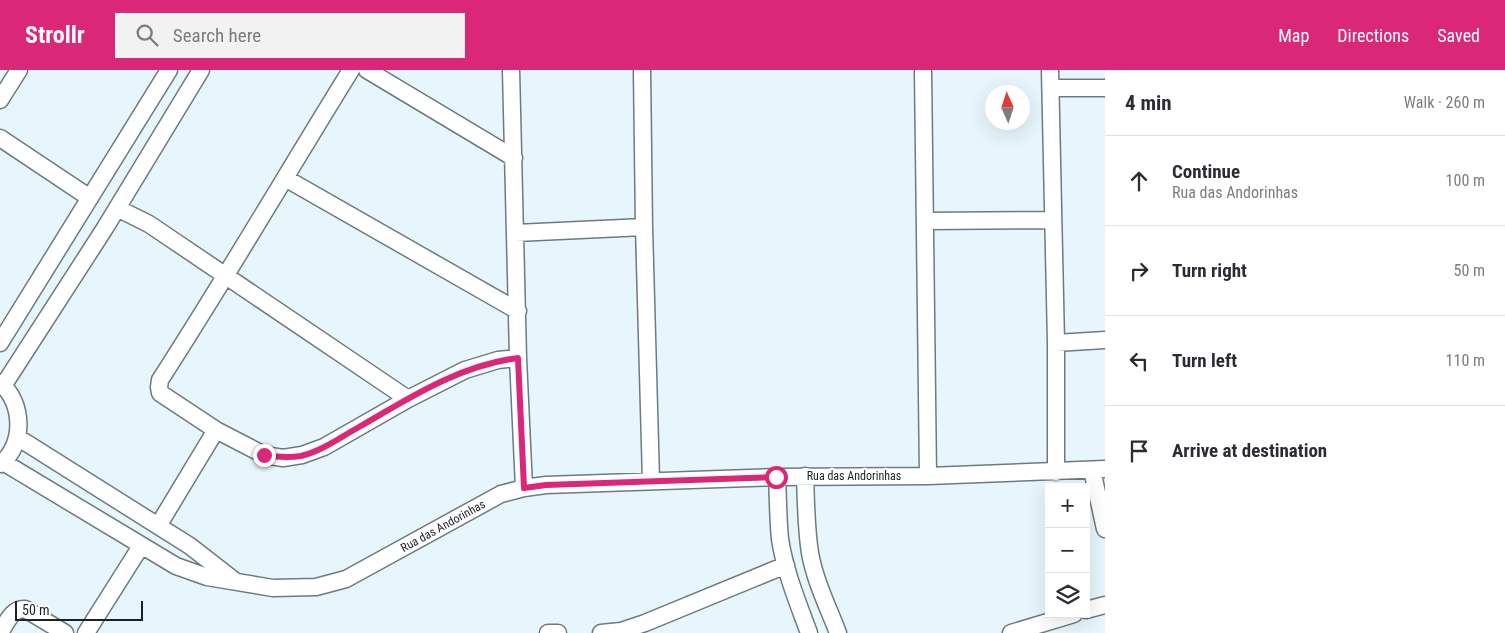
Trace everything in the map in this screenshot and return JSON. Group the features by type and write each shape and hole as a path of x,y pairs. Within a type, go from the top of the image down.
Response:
{"street":[{"path":"0,100 19,70"},
{"path":"0,343 169,70"},
{"path":"2,463 12,450 17,437 19,419 14,401 2,385 105,228 201,70"},
{"path":"351,70 226,277 160,380 160,392 216,430 264,455 283,458 302,456 324,447 408,399 465,370 498,360 518,358"},
{"path":"367,70 514,158"},
{"path":"511,70 518,358 524,488"},
{"path":"642,70 651,481"},
{"path":"922,70 926,222 928,476"},
{"path":"1050,70 1056,343 1056,472"},
{"path":"1051,88 1105,88"},
{"path":"0,138 90,198"},
{"path":"285,178 518,311"},
{"path":"117,208 149,224 408,399"},
{"path":"81,213 105,228"},
{"path":"926,222 1053,220"},
{"path":"516,233 644,227"},
{"path":"1056,343 1105,340"},
{"path":"158,526 216,430"},
{"name":"Rua das Andorinhas","path":"17,437 190,546 236,582"},
{"name":"Rua das Andorinhas","path":"2,463 176,566 207,577 273,588 316,587 346,579 501,494 524,488 546,485 806,476 928,476 1098,470"},
{"path":"1098,470 1105,529"},
{"path":"806,476 807,532 810,554 838,633"},
{"path":"776,477 780,539 795,596 810,633"},
{"path":"86,633 141,546"},
{"path":"601,633 621,631 645,623 786,565"},
{"path":"1090,609 1105,605"},
{"path":"0,633 14,612 19,608 25,609 65,633"},
{"path":"1011,633 1061,618"},
{"path":"548,633 558,633"}],"route":[{"path":"264,455 283,458 302,456 324,447 408,399 465,370 498,360 518,358 524,488 546,485 776,477"}]}
